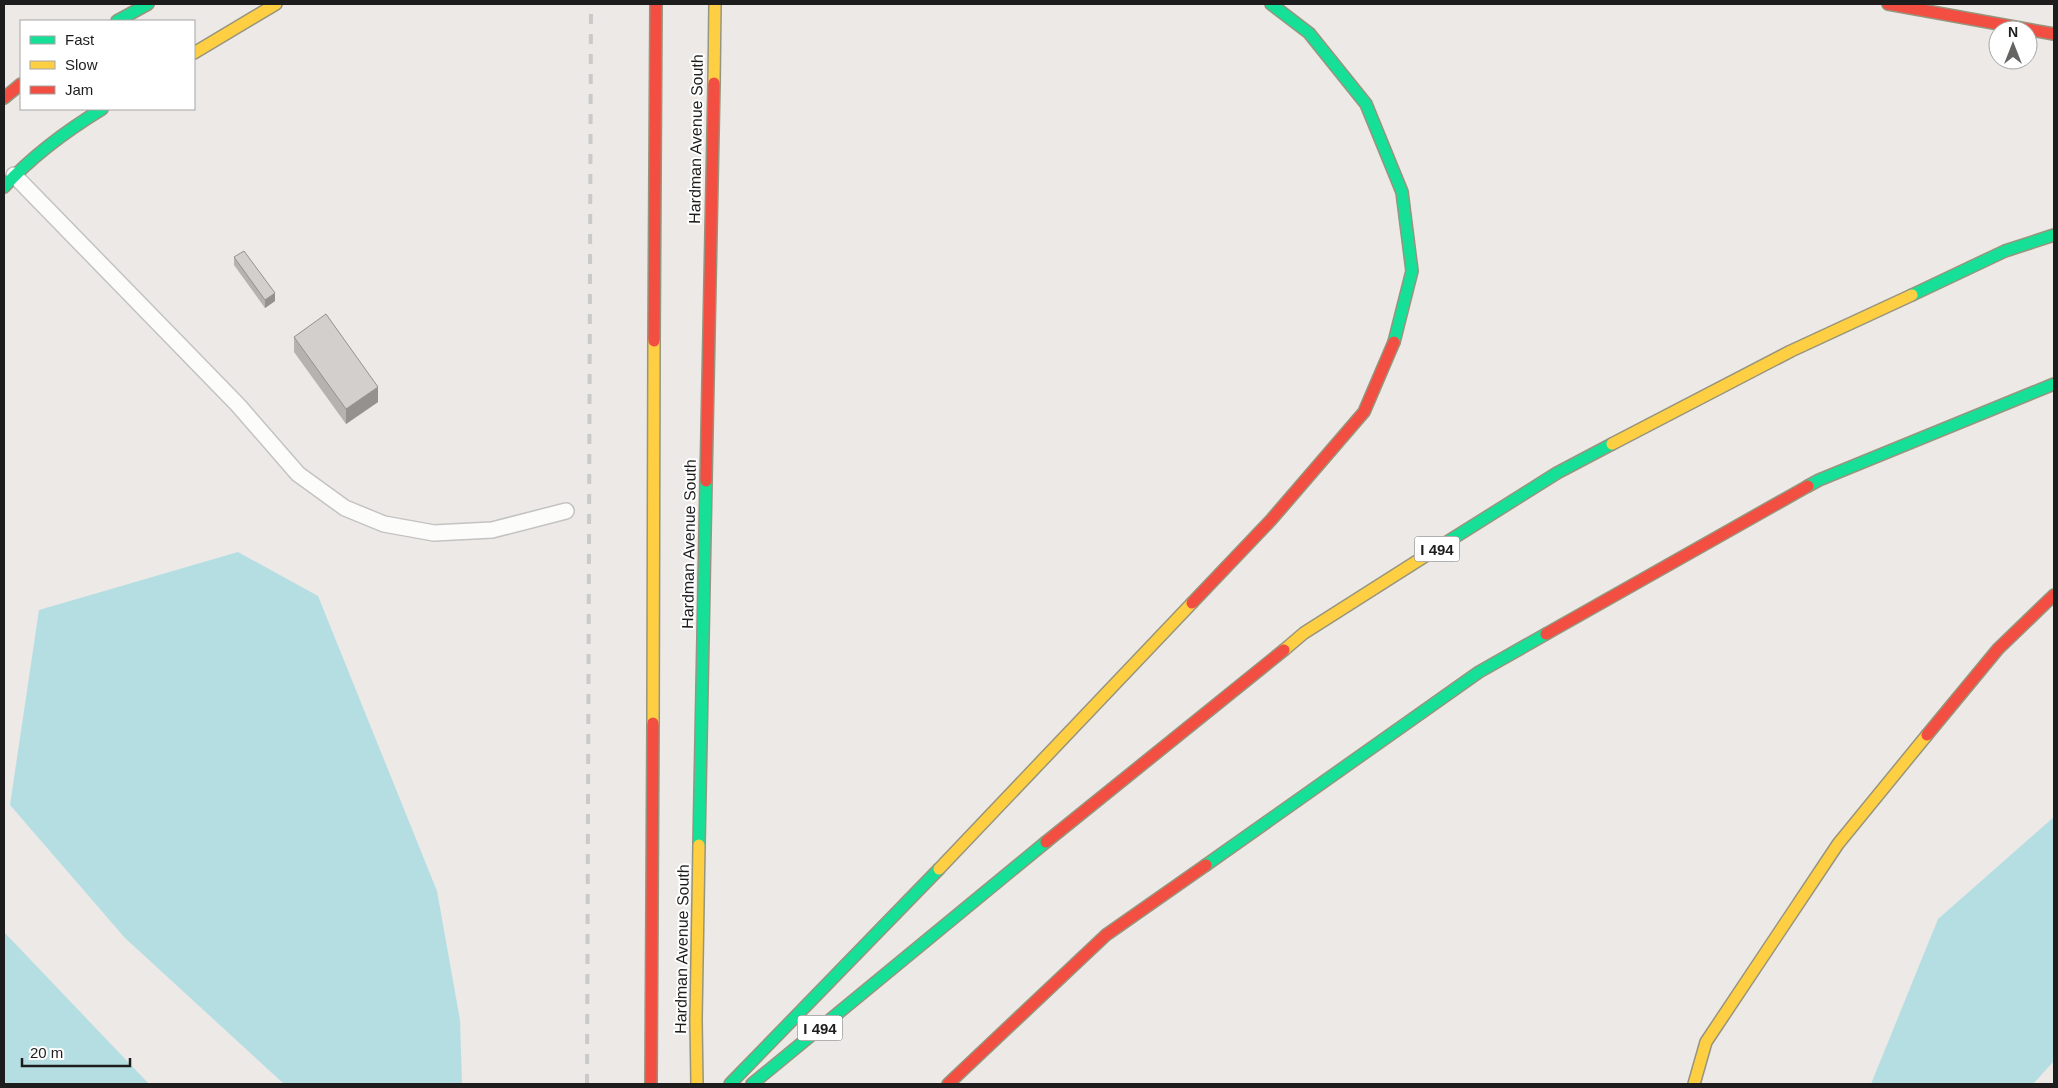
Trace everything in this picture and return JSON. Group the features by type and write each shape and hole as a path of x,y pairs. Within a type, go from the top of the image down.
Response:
{"main road":[{"path":"119,20 148,4"},
{"path":"195,52 276,4"},
{"name":"Hardman Avenue South","path":"651,1084 656,4"},
{"name":"Hardman Avenue South","path":"697,1084 696,1010 715,4"},
{"path":"730,1084 864,948 1271,520 1364,412 1393,345 1412,272 1402,192 1366,104 1309,33 1271,4"},
{"path":"1888,4 2054,34"},
{"path":"4,98 20,85"},
{"path":"9,181 69,129 100,110"},
{"name":"I 494","path":"752,1084 1304,633 1549,478 1791,350 2005,251 2054,235"},
{"path":"948,1084 1106,935 1479,672 1819,480 2054,384"},
{"path":"1694,1084 1706,1042 1838,844 1998,648 2054,595"}],"lane":[{"path":"9,181 232,398 298,474 345,508 384,524 434,532 492,530 566,511"}],"water":[{"path":"238,552 318,596 437,891 460,1020 462,1084 284,1084 125,938 10,805 39,610"},
{"path":"2054,817 2054,1061 2033,1084 1871,1084 1938,919"},
{"path":"4,932 149,1084 4,1084"}],"building":[{"path":"244,251 275,293 265,300 234,257"},
{"path":"326,314 378,387 346,409 294,337"}],"railway":[{"path":"587,1084 591,4"}],"traffic: fast":[{"path":"119,20 148,4"},
{"path":"1271,4 1309,33 1366,104 1402,192 1412,271 1394,342"},
{"path":"4,187 26,164 50,144 100,110"},
{"path":"1912,295 2005,251 2054,235"},
{"path":"1808,486 2054,384"},
{"path":"1444,544 1557,473 1612,444"},
{"path":"699,845 706,481"},
{"path":"1206,865 1479,672 1546,634"},
{"path":"752,1084 1046,842"},
{"path":"730,1084 939,869"}],"traffic: slow":[{"path":"195,52 276,4"},
{"path":"714,83 715,4"},
{"path":"1612,444 1791,351 1912,295"},
{"path":"653,723 654,341"},
{"path":"1284,650 1304,633 1444,544"},
{"path":"939,869 1192,603"},
{"path":"1694,1084 1706,1042 1838,844 1927,735"},
{"path":"697,1084 696,1020 699,845"}],"traffic: jam":[{"path":"654,341 656,4"},
{"path":"1888,4 2054,34"},
{"path":"706,481 714,83"},
{"path":"4,98 20,85"},
{"path":"1192,603 1271,520 1364,412 1394,342"},
{"path":"1546,634 1808,486"},
{"path":"1927,735 1998,649 2054,595"},
{"path":"1046,842 1284,650"},
{"path":"651,1084 653,723"},
{"path":"948,1084 1106,935 1206,865"}]}
